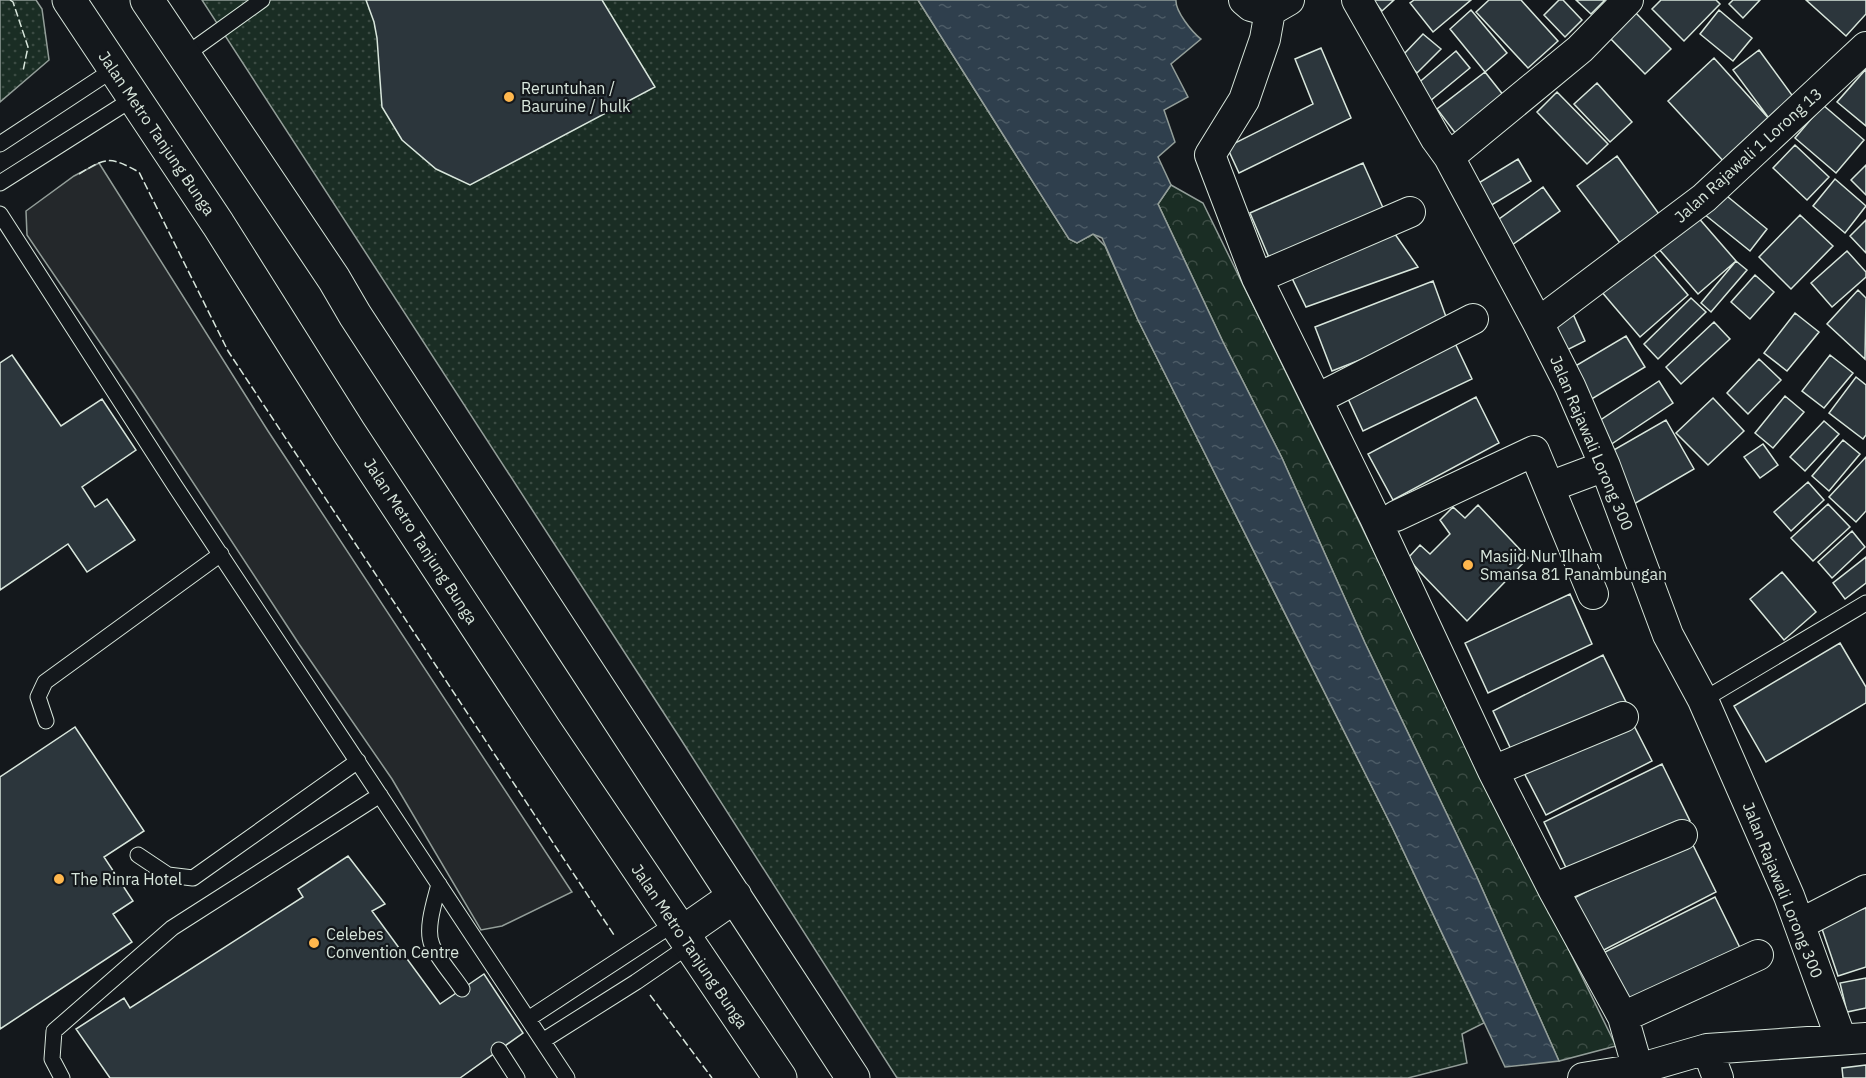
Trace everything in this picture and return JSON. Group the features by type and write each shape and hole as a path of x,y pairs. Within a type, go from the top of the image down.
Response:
{"main road":[{"name":"Jalan Metro Tanjung Bunga","path":"69,0 218,224 349,432 545,730 780,1078"},
{"path":"147,0 334,279 355,315 853,1078"},
{"path":"682,934 735,896"}],"street":[{"name":"Jalan Rajawali Lorong 300","path":"1357,0 1436,140 1449,157 1558,360 1598,469 1668,635 1703,700 1800,924 1854,1038"},
{"path":"1449,157 1580,49 1628,0"},
{"path":"1272,3 1265,39 1244,100 1210,155 1257,278 1375,518 1493,771 1625,1024 1637,1065"},
{"name":"Jalan Rajawali 1 Lorong 13","path":"1538,323 1704,198 1866,46"},
{"path":"1257,278 1410,212"},
{"path":"1317,399 1473,319"},
{"path":"1396,516 1534,451 1553,485 1593,594"},
{"path":"1553,485 1598,469"},
{"path":"1493,771 1623,717"},
{"path":"1553,889 1682,835"},
{"path":"1800,924 1866,890"},
{"path":"1625,1024 1758,955"},
{"path":"1583,1078 1707,1049 1854,1038"},
{"path":"1707,1049 1718,1078"}],"lane":[{"path":"184,56 262,0"},
{"path":"0,144 114,69"},
{"path":"0,183 134,98"},
{"path":"0,214 220,554 567,1078"},
{"path":"46,721 38,697 45,682 220,554"},
{"path":"1703,700 1866,603"},
{"path":"138,855 168,874 193,878 358,761"},
{"path":"62,1078 51,1059 54,1032 172,928 380,795"},
{"path":"439,884 431,916 431,945 462,989"},
{"path":"528,1019 682,934"},
{"path":"543,1040 636,982 682,934"},
{"path":"499,1050 517,1078"}],"green space":[{"path":"0,0 36,0 42,9 49,60 0,102"},
{"path":"202,0 918,0 1069,239 1077,243 1093,234 1105,246 1138,320 1393,829 1484,1023 1462,1034 1467,1063 1408,1078 897,1078 680,738"},
{"path":"1171,185 1203,203 1616,1046 1559,1061 1476,875 1365,643 1282,458 1223,342 1158,204"}],"shaded area":[{"path":"99,163 268,431 572,892 502,926 481,930 392,779 299,644 135,394 27,235 26,211 74,176"}],"water":[{"path":"918,0 1176,0 1181,15 1201,39 1171,64 1188,97 1164,110 1175,142 1158,157 1171,185 1158,204 1223,342 1282,458 1365,643 1476,875 1559,1061 1505,1067 1393,829 1138,320 1102,238 1093,234 1077,243 1069,239"}],"building":[{"name":"Reruntuhan / Bauruine / hulk","path":"366,0 602,0 655,87 470,185 436,169 402,140 382,107 377,38"},
{"path":"1373,0 1394,0 1382,11"},
{"path":"1414,0 1471,0 1433,32 1410,3"},
{"path":"1489,0 1521,0 1558,41 1528,68 1476,12"},
{"path":"1559,0 1563,0 1582,20 1565,37 1544,15"},
{"path":"1576,0 1605,0 1591,14"},
{"path":"1661,0 1716,0 1720,4 1684,41 1652,9"},
{"path":"1733,0 1760,0 1743,18 1729,4"},
{"path":"1806,0 1866,0 1866,14 1846,36"},
{"path":"1471,10 1507,53 1485,72 1450,29"},
{"path":"1633,10 1671,49 1645,74 1607,35"},
{"path":"1719,10 1752,38 1733,61 1700,34"},
{"path":"1423,34 1441,49 1417,73 1402,56"},
{"path":"1321,48 1351,118 1239,173 1227,147 1313,104 1295,59"},
{"path":"1759,50 1797,102 1771,121 1733,70"},
{"path":"1456,51 1470,68 1430,101 1416,85"},
{"path":"1714,58 1771,121 1726,164 1668,101"},
{"path":"1866,69 1866,126 1837,102"},
{"path":"1485,72 1504,96 1456,134 1437,109"},
{"path":"1597,83 1632,122 1610,142 1574,104"},
{"path":"1557,92 1608,144 1587,164 1537,112"},
{"path":"1823,105 1864,140 1836,173 1795,138"},
{"path":"1795,145 1829,177 1807,200 1773,168"},
{"path":"1617,156 1659,214 1620,243 1577,186"},
{"path":"1518,159 1531,181 1485,209 1472,187"},
{"path":"1363,163 1384,210 1270,260 1250,213"},
{"path":"1866,165 1866,195 1851,180"},
{"path":"1835,179 1866,206 1845,233 1813,206"},
{"path":"1543,187 1560,211 1512,245 1495,222"},
{"path":"1722,192 1767,229 1750,251 1704,214"},
{"path":"1696,215 1736,261 1698,294 1658,248"},
{"path":"1800,215 1833,246 1791,289 1759,257"},
{"path":"1866,220 1866,253 1850,236"},
{"path":"1390,227 1418,267 1306,307 1290,274"},
{"path":"1649,249 1688,295 1640,337 1601,291"},
{"path":"1847,251 1866,272 1866,277 1832,307 1811,283"},
{"path":"1736,261 1747,270 1711,312 1701,303"},
{"path":"1755,275 1774,292 1750,319 1731,302"},
{"path":"1433,281 1449,325 1332,371 1315,327"},
{"path":"1858,290 1866,298 1865,359 1827,324"},
{"path":"1691,298 1706,312 1658,359 1644,344"},
{"path":"1795,313 1819,332 1787,371 1764,353"},
{"path":"1573,314 1585,341 1561,353 1548,326"},
{"path":"1714,322 1730,339 1681,384 1666,367"},
{"path":"1626,336 1645,367 1590,400 1572,368"},
{"path":"1453,339 1472,379 1363,431 1344,390"},
{"path":"12,355 61,426 102,399 136,450 82,487 95,507 107,499 135,540 87,572 68,544 0,590 0,363"},
{"path":"1830,355 1853,373 1824,408 1802,391"},
{"path":"1759,359 1781,380 1748,414 1727,393"},
{"path":"1856,377 1866,385 1866,435 1863,439 1829,413"},
{"path":"1659,381 1673,403 1607,447 1593,425"},
{"path":"1785,396 1804,412 1773,448 1755,433"},
{"path":"1476,397 1499,443 1393,500 1368,454"},
{"path":"1713,398 1744,431 1708,465 1676,433"},
{"path":"1666,420 1694,469 1634,504 1605,455"},
{"path":"1824,421 1839,434 1805,471 1790,457"},
{"path":"1843,440 1860,454 1829,491 1812,476"},
{"path":"1763,444 1778,465 1760,478 1744,457"},
{"path":"1866,457 1866,511 1856,522 1829,497"},
{"path":"1808,482 1824,500 1791,531 1774,512"},
{"path":"1828,504 1850,527 1813,561 1791,538"},
{"name":"Masjid Nur Ilham Smansa 81 Panambungan","path":"1478,505 1528,558 1467,621 1408,558 1420,545 1430,554 1450,534 1440,520 1453,507 1465,518"},
{"path":"1852,531 1865,547 1832,578 1818,562"},
{"path":"1866,557 1866,583 1845,599 1833,583"},
{"path":"1782,572 1816,612 1784,640 1750,599"},
{"path":"1570,594 1592,644 1488,693 1465,643"},
{"path":"1840,643 1866,687 1866,703 1766,762 1734,706"},
{"path":"1603,655 1627,704 1516,760 1493,711"},
{"path":"1628,714 1652,761 1546,815 1522,769"},
{"name":"The Rinra Hotel","path":"75,727 144,831 104,857 133,901 113,914 132,942 0,1029 0,777"},
{"path":"1662,764 1690,821 1571,878 1544,822"},
{"path":"1690,839 1716,892 1600,952 1574,898"},
{"name":"Celebes Convention Centre","path":"348,856 385,904 372,911 440,1004 484,974 523,1033 460,1078 110,1078 76,1029 124,998 130,1008 303,897 298,889"},
{"path":"1715,897 1744,956 1631,1013 1601,954"},
{"path":"1866,908 1866,967 1838,976 1820,923"},
{"path":"1866,978 1866,1008 1847,1012 1840,983"},
{"path":"1866,1065 1866,1078 1843,1078 1842,1068"}],"fence":[{"path":"10,0 13,2 28,47 23,71"},
{"path":"79,174 97,164 109,161 121,163 139,172 228,351 614,935"},
{"path":"650,995 712,1078"}],"place":[{"name":"Reruntuhan / Bauruine / hulk","path":"509,97"},
{"name":"Masjid Nur Ilham Smansa 81 Panambungan","path":"1468,565"},
{"name":"The Rinra Hotel","path":"59,879"},
{"name":"Celebes Convention Centre","path":"314,943"}]}
